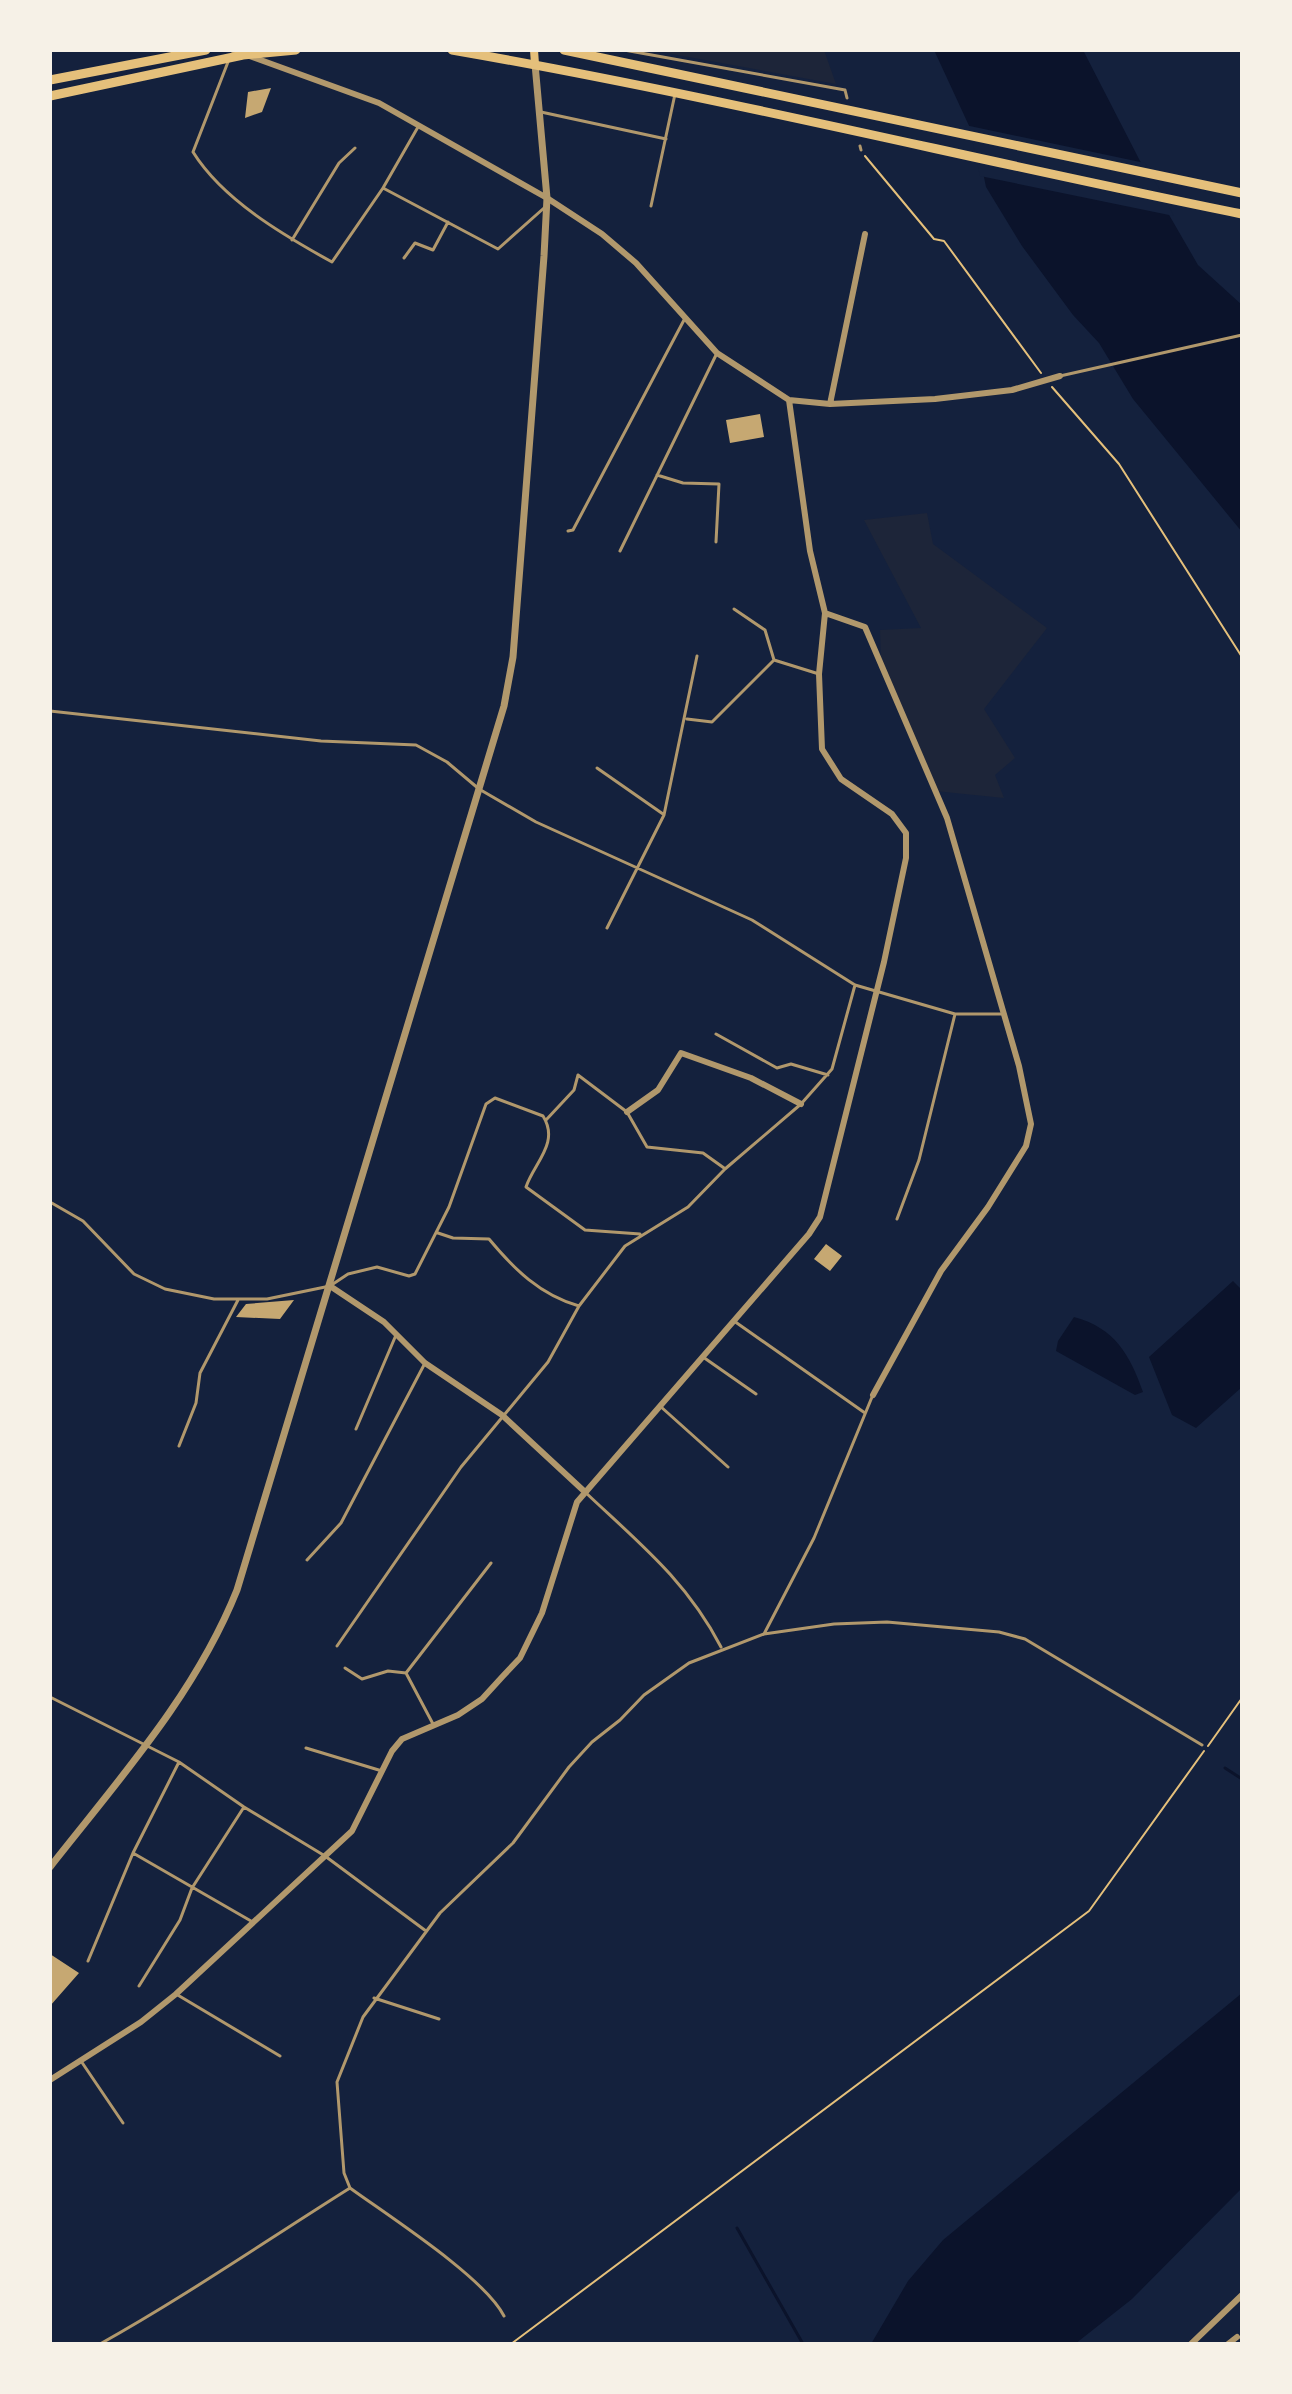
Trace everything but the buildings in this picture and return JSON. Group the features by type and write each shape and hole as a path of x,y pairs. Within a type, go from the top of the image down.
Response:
{"main road":[{"path":"50,80 206,50"},
{"path":"50,96 231,54 296,50"},
{"path":"452,50 676,91 1032,172 1242,214"},
{"path":"534,50 535,64"},
{"path":"564,50 1242,193"}],"street":[{"path":"243,55 379,103 420,124 602,234 636,263 684,320 717,353 789,400 830,404 935,399 1012,390 1060,376"},
{"path":"50,1867 189,1685 228,1612 267,1500 504,706 513,657 547,202 535,64"},
{"path":"830,404 865,234"},
{"path":"50,2080 141,2022 176,1994 360,1820 382,1771 402,1739 458,1715 482,1699 520,1658 542,1613 571,1516 585,1492 809,1234 820,1217 877,991 903,873 906,833 892,814 851,789 832,768 822,749 819,674 825,613 810,551 789,400"},
{"path":"825,613 865,627 947,818 1028,1105 1031,1134 988,1207 941,1271 873,1395"},
{"path":"627,1112 658,1090 681,1053 751,1078 801,1104"},
{"path":"330,1286 359,1302 425,1363 502,1415 585,1492"},
{"path":"1191,2344 1242,2295"},
{"path":"1228,2344 1237,2337"}],"lane":[{"path":"624,50 845,90 847,98"},
{"path":"231,54 193,152 204,168 292,240 332,262 383,188 420,124"},
{"path":"651,206 676,91"},
{"path":"541,112 666,139"},
{"path":"292,240 339,163 355,148"},
{"path":"383,188 498,249 547,202"},
{"path":"404,258 415,243 433,250 448,222"},
{"path":"568,531 573,530 684,320"},
{"path":"1060,376 1242,335"},
{"path":"620,551 717,353"},
{"path":"657,475 683,483 719,484 716,542"},
{"path":"734,609 765,630 774,660"},
{"path":"607,928 641,867 664,815 687,719 697,656"},
{"path":"774,660 819,674"},
{"path":"687,719 712,722 774,660"},
{"path":"50,711 321,741 416,745 447,762 479,789 536,822 641,867 752,920 855,985 955,1014 1002,1014"},
{"path":"597,768 664,815"},
{"path":"337,1646 391,1563 502,1415 548,1362 579,1306 625,1246 688,1207 725,1169 801,1104 828,1075 855,985"},
{"path":"897,1219 919,1160 955,1014"},
{"path":"716,1034 777,1068 791,1064 828,1075"},
{"path":"546,1120 574,1090 578,1075 627,1112 647,1147 703,1153 725,1169"},
{"path":"50,1202 83,1221 134,1274 165,1289 238,1300 267,1299 330,1286 348,1274 377,1267 409,1276 415,1274 438,1233 486,1104 495,1098 543,1116 546,1120 549,1138 545,1152 526,1187 585,1230 640,1234"},
{"path":"438,1233 453,1238 489,1239 539,1289 579,1306"},
{"path":"179,1446 196,1403 200,1373 238,1300"},
{"path":"734,1321 865,1413"},
{"path":"356,1429 396,1335"},
{"path":"703,1357 756,1394"},
{"path":"307,1560 341,1523 425,1363"},
{"path":"764,1634 814,1538 873,1395"},
{"path":"660,1406 728,1467"},
{"path":"585,1492 672,1573 707,1620 722,1648"},
{"path":"50,1540 50,1549"},
{"path":"406,1673 491,1563"},
{"path":"504,2316 495,2299 466,2274 350,2188 344,2173 337,2082 353,2033 374,1998 426,1931 513,1843 569,1767 592,1742 669,1675 722,1648 764,1634 834,1624 887,1622 1008,1634 1025,1639 1202,1745"},
{"path":"345,1668 362,1679 388,1671 406,1673"},
{"path":"406,1673 433,1724"},
{"path":"50,1697 179,1762 244,1807 325,1856 426,1931"},
{"path":"306,1748 382,1771"},
{"path":"88,1961 133,1853 179,1762"},
{"path":"139,1986 180,1920 192,1888 244,1807"},
{"path":"133,1853 254,1923"},
{"path":"176,1994 280,2056"},
{"path":"374,1998 439,2019"},
{"path":"81,2061 123,2123"},
{"path":"100,2344 160,2311 242,2255 350,2188"}],"path":[{"path":"860,148 934,239 944,241 1046,380 1119,464 1242,657"},
{"path":"511,2344 1089,1911 1242,1698"}],"shaded area":[{"path":"655,50 824,50 836,84 672,54"},
{"path":"934,50 1083,50 1157,194 1198,265 1242,305 1242,532 1133,399 1099,343 1073,315 1022,246 986,187 977,143"},
{"path":"927,513 933,544 1047,628 984,709 1015,758 995,775 1004,798 935,791 881,663 880,630 921,628 864,520"},
{"path":"1233,1281 1242,1290 1242,1387 1196,1428 1172,1415 1149,1357"},
{"path":"1074,1317 1100,1328 1119,1345 1143,1392 1135,1395 1056,1351 1058,1341"},
{"path":"1242,1993 1242,2188 1132,2299 1075,2344 871,2344 908,2281 943,2240"}],"pier":[{"path":"965,125 1145,163 1174,216 980,176"}],"waterway":[{"path":"1225,1768 1242,1779"},
{"path":"737,2228 803,2344"}]}
